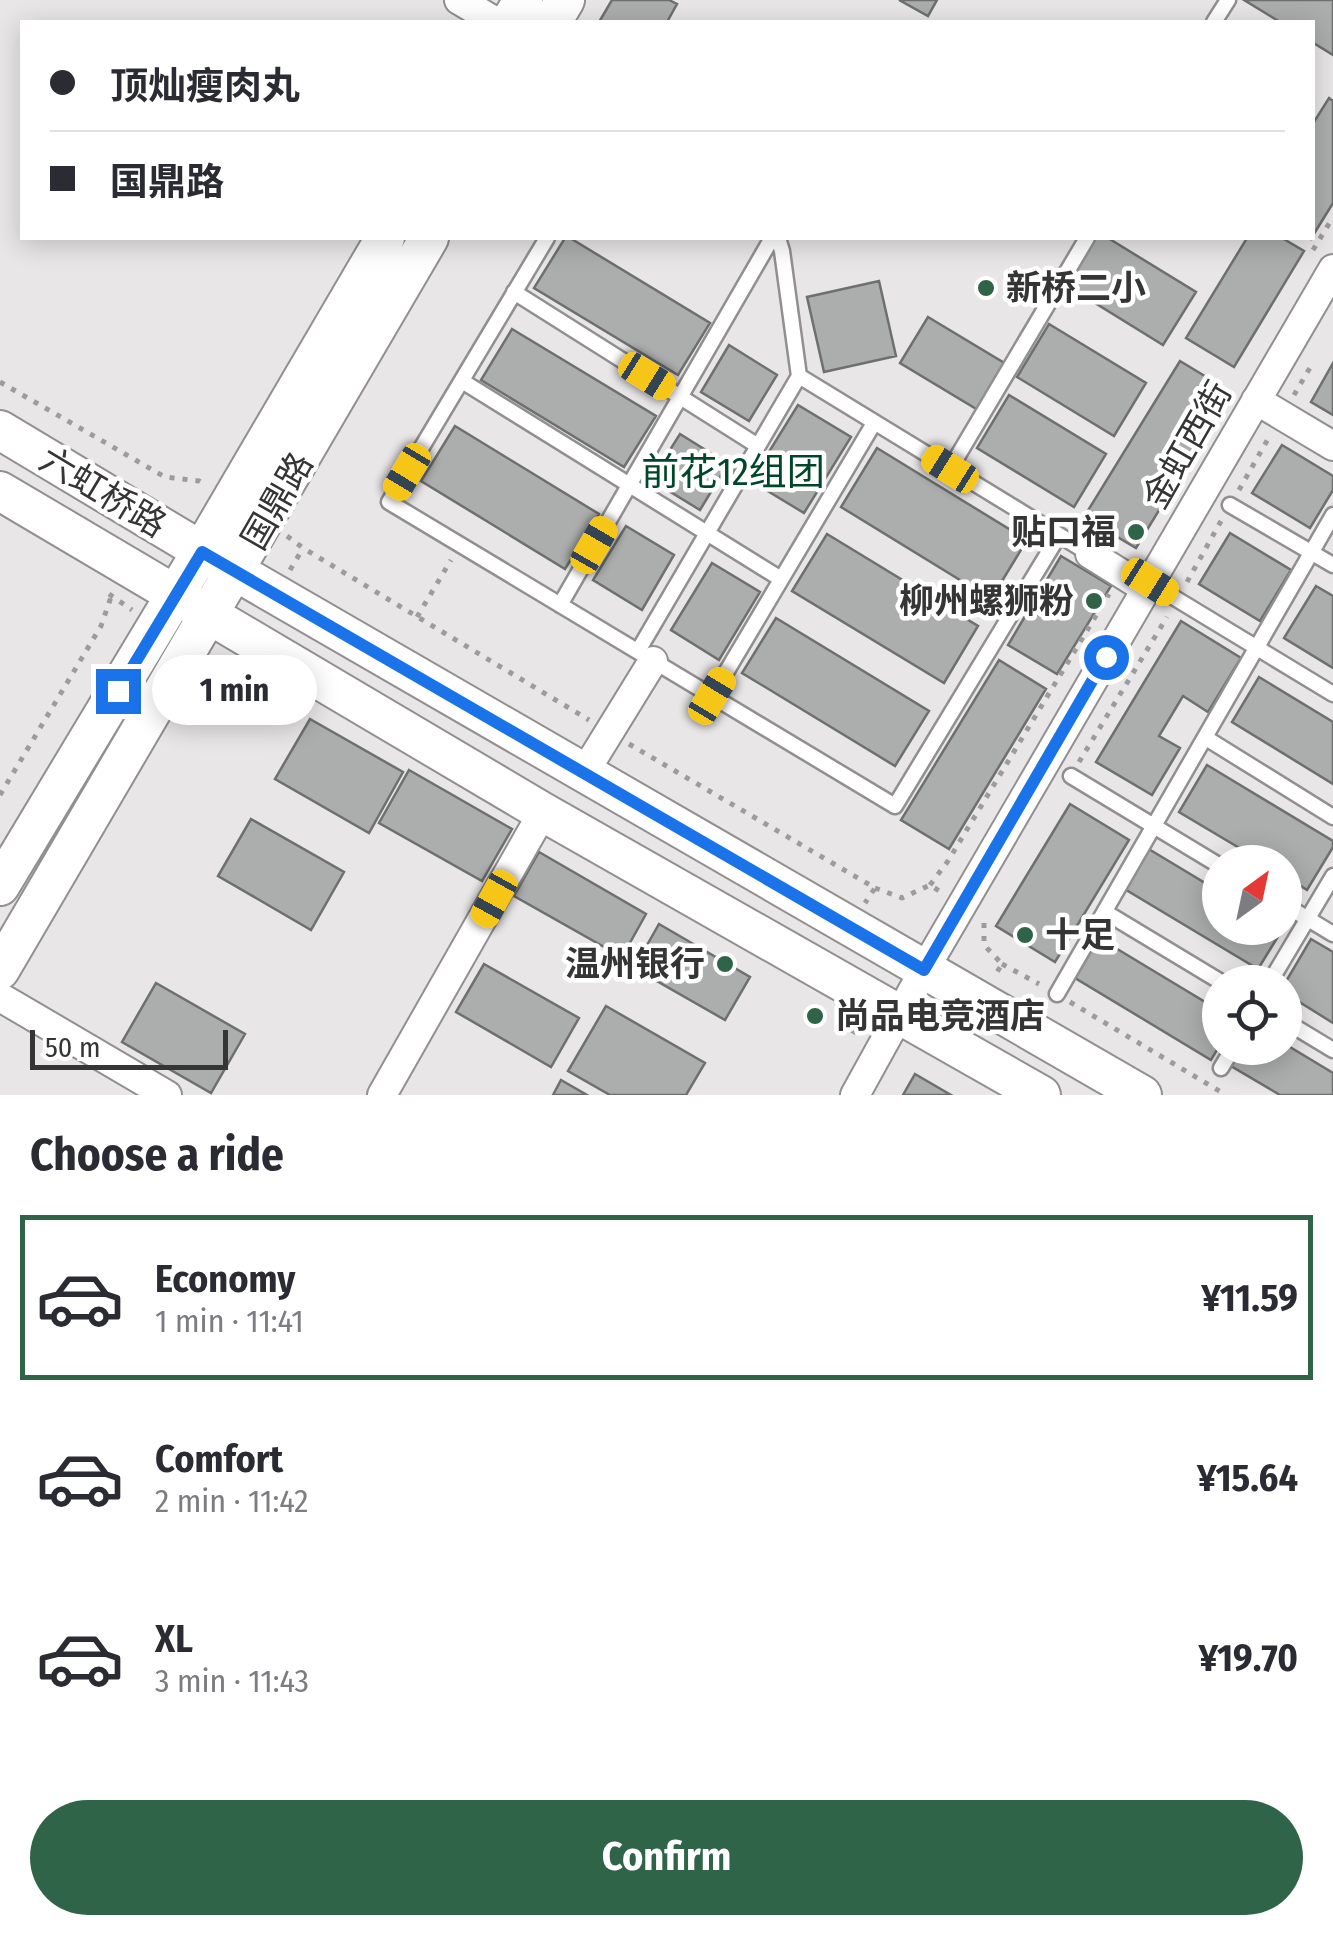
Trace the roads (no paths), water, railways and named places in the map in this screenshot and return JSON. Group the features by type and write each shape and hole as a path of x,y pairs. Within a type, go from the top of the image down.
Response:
{"main road":[{"name":"国鼎路","path":"0,886 202,552 384,240"},
{"name":"国鼎路","path":"0,970 428,240"},
{"name":"六虹桥路","path":"0,430 235,572 1142,1095"},
{"name":"六虹桥路","path":"0,491 543,812 1041,1095"}],"street":[{"path":"460,0 493,20"},
{"name":"金虹西街","path":"855,1095 1333,269"},
{"path":"1256,400 1333,446"},
{"path":"1090,554 1148,586"},
{"path":"584,773 645,656"},
{"path":"382,1095 543,812"},
{"path":"0,997 167,1095"}],"lane":[{"path":"546,240 389,502 895,806 1059,535"},
{"path":"560,605 774,240"},
{"path":"645,656 707,533 799,376 782,251 776,240"},
{"path":"950,469 1086,240"},
{"path":"514,292 758,446"},
{"path":"799,376 1090,554"},
{"path":"462,381 781,579"},
{"path":"712,696 874,422"},
{"path":"1230,505 1333,565"},
{"path":"1056,994 1333,515"},
{"path":"1148,586 1178,600 1333,694"},
{"path":"1206,738 1333,817"},
{"path":"1071,776 1202,855"},
{"path":"1280,965 1333,876"},
{"path":"1105,912 1202,971"},
{"path":"1302,916 1333,934"},
{"path":"1302,1031 1333,1050"}],"place":[{"name":"新桥二小","path":"986,288"},
{"name":"贴口福","path":"1136,532"},
{"name":"柳州螺狮粉","path":"1094,601"},
{"name":"十足","path":"1025,935"},
{"name":"温州银行","path":"725,964"},
{"name":"尚品电竞酒店","path":"815,1016"}],"district":[{"name":"前花12组团","path":"733,472"}]}
